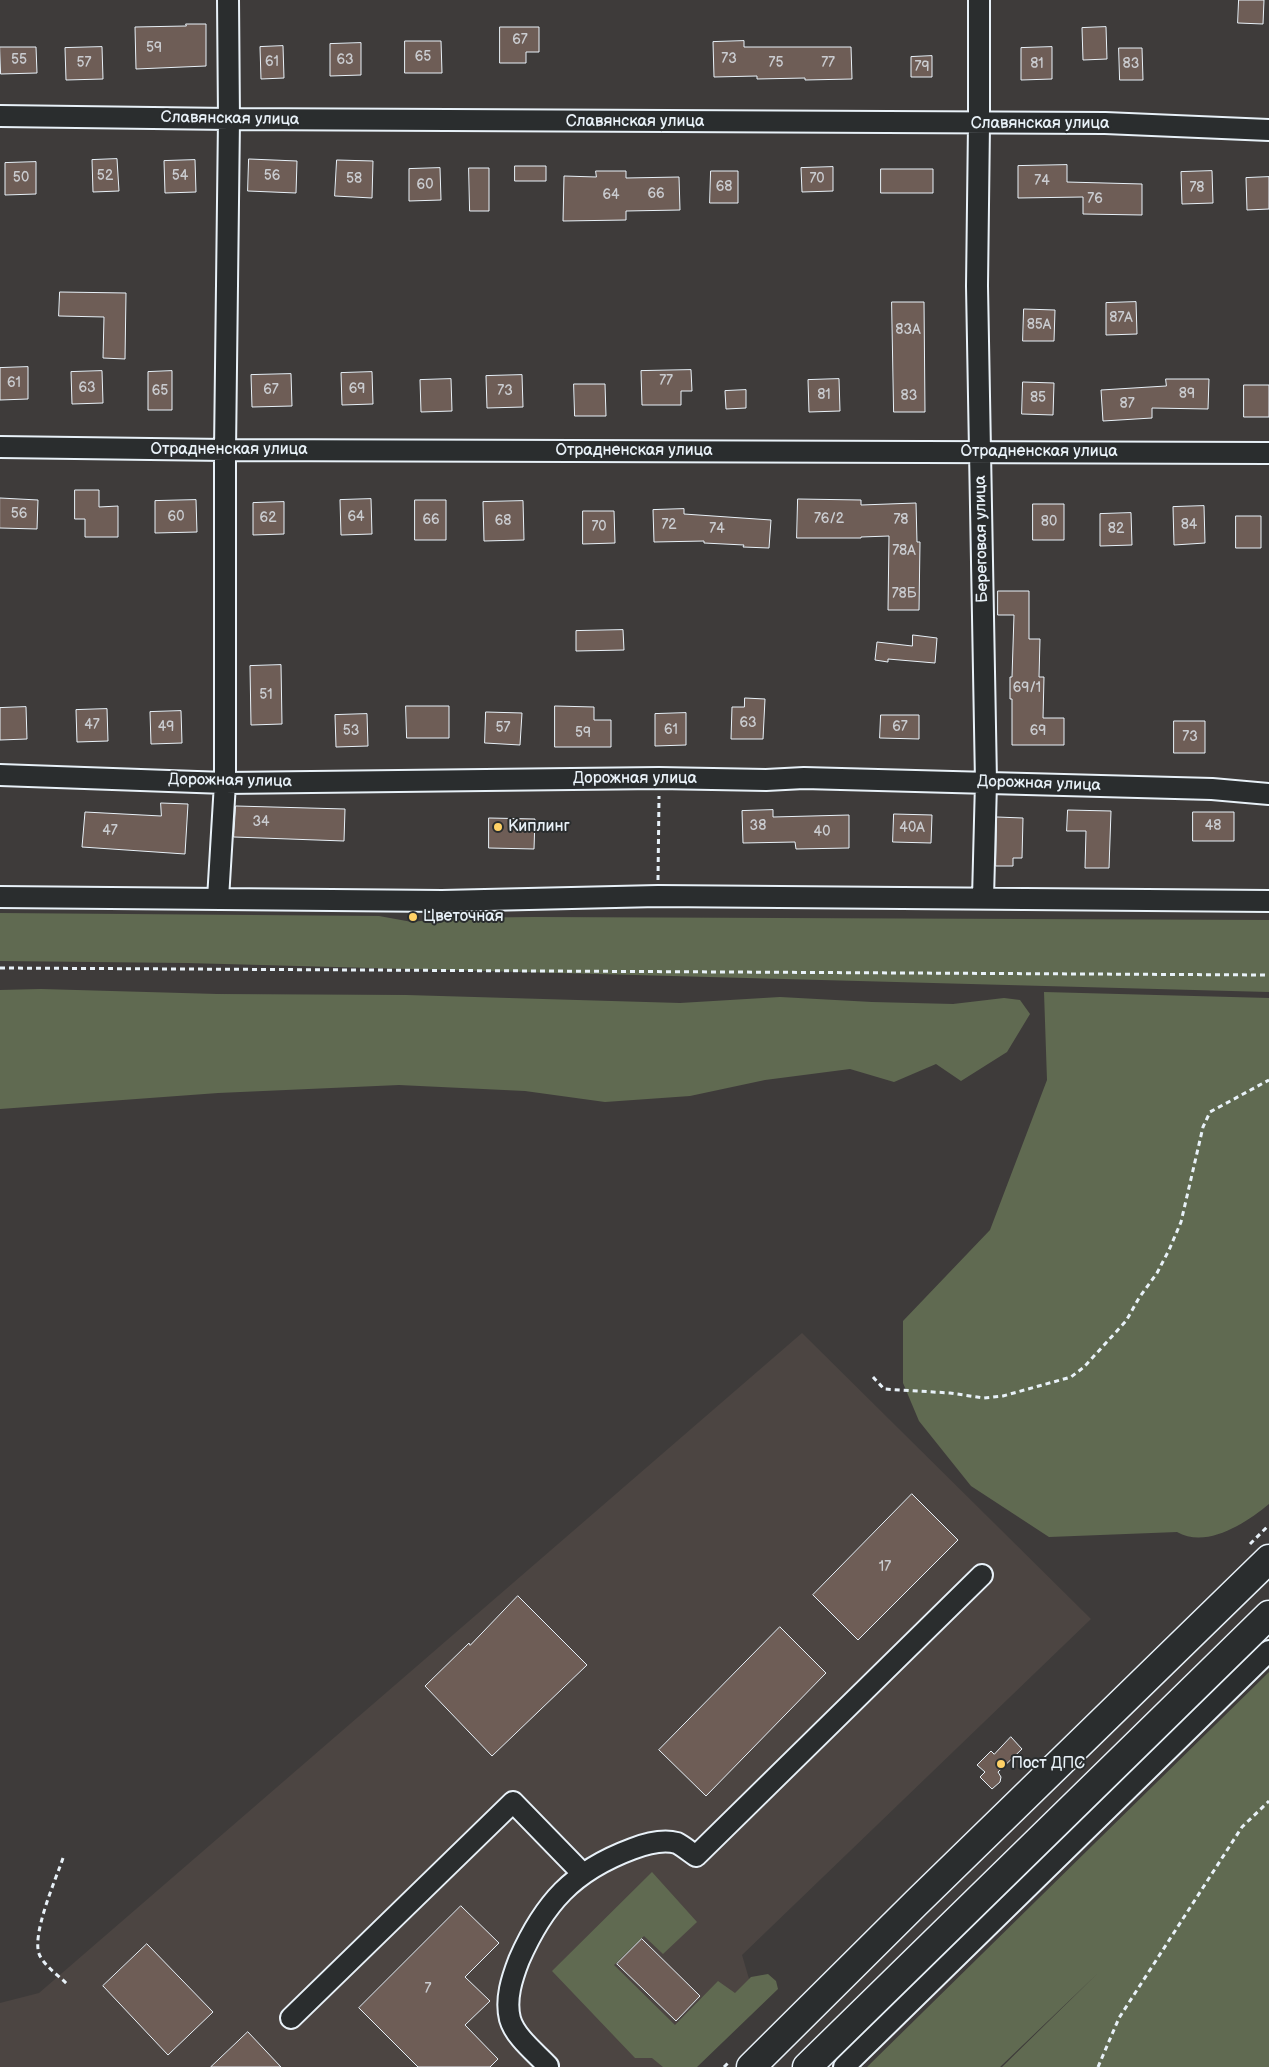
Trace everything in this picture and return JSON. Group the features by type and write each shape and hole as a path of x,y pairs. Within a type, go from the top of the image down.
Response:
{"highway":[{"path":"751,2067 916,1903 1269,1559"},
{"path":"808,2067 1269,1615"}],"street":[{"path":"218,899 224,783 225,450 229,119 228,0"},
{"name":"Береговая улица","path":"979,0 980,124 977,286 986,782 983,898"},
{"name":"Славянская улица","path":"0,116 980,124 1105,123 1269,130"},
{"name":"Отрадненская улица","path":"0,447 225,450 1269,454"},
{"name":"Дорожная улица","path":"0,775 224,783 659,778 766,780 804,778 1212,789 1269,794"},
{"path":"0,898 442,901 658,896 1269,901"},
{"path":"548,2067 517,2032 511,2020 508,2005 510,1987 516,1968 534,1926 546,1910 582,1874 605,1859 649,1843 676,1843 696,1856 982,1575"},
{"path":"844,2067 1269,1652"},
{"path":"291,2018 513,1802 582,1874"}],"path":[{"path":"658,896 659,778"},
{"path":"0,968 1269,975"},
{"path":"874,1377 884,1389 950,1393 984,1398 1003,1396 1071,1377 1084,1367 1126,1321 1139,1298 1157,1274 1181,1222 1204,1127 1210,1112 1269,1080"},
{"path":"1098,2067 1119,2018 1242,1827 1269,1801"},
{"path":"63,1858 45,1910 37,1945 44,1961 67,1984"}],"shaded area":[{"path":"802,1333 1091,1619 742,1955 754,1996 683,2067 0,2067 0,2003 39,1993"}],"green space":[{"path":"0,913 379,916 412,922 446,918 534,917 1269,920 1269,992 187,963 0,961"},
{"path":"41,989 217,994 406,995 680,1003 780,997 953,1004 1004,998 1020,1000 1030,1014 1007,1052 961,1081 936,1064 894,1082 850,1069 765,1080 690,1096 605,1102 525,1091 399,1085 218,1093 0,1109 0,990"},
{"path":"1044,992 1269,998 1269,1504 1249,1519 1226,1532 1201,1537 1177,1532 1049,1537 971,1486 919,1421 903,1383 903,1321 990,1230 1047,1080"},
{"path":"1269,1672 1269,2067 1002,2067 1098,1973 1000,2067 867,2067"},
{"path":"652,1872 697,1922 663,1954 644,1936 614,1965 675,2025 718,1981 735,1993 751,1977 768,1974 776,1981 778,1989 697,2067 663,2067 652,2058 635,2058 552,1971"}],"building":[{"path":"1239,0 1264,0 1263,24 1238,23"},
{"path":"186,24 206,24 206,66 136,69 135,27 186,26"},
{"path":"500,27 539,27 539,52 526,52 526,63 500,63"},
{"path":"1106,27 1107,59 1083,60 1082,28"},
{"path":"405,41 441,41 442,73 405,73"},
{"path":"744,41 744,47 851,47 852,79 805,80 805,78 757,79 757,76 714,77 713,42"},
{"path":"361,43 361,75 330,76 330,44"},
{"path":"283,46 284,78 261,79 260,47"},
{"path":"0,47 36,47 37,73 1,74"},
{"path":"102,47 103,79 66,80 65,48"},
{"path":"1052,47 1052,79 1021,80 1021,48"},
{"path":"1119,48 1142,48 1143,80 1120,80"},
{"path":"932,56 932,77 911,77 911,57"},
{"path":"117,159 119,191 93,192 92,160"},
{"path":"249,159 297,161 296,193 248,191"},
{"path":"195,160 196,192 165,193 164,161"},
{"path":"337,160 373,161 372,198 335,196"},
{"path":"36,162 36,194 5,195 5,163"},
{"path":"1067,165 1067,182 1142,184 1142,215 1083,214 1083,197 1018,198 1018,166"},
{"path":"515,166 546,166 546,181 515,181"},
{"path":"833,167 833,191 802,192 801,168"},
{"path":"440,168 441,200 409,201 409,169"},
{"path":"469,168 489,168 489,211 470,211"},
{"path":"881,169 933,169 933,193 881,193"},
{"path":"596,171 626,171 626,178 679,177 680,210 626,211 626,220 563,221 564,176 596,177"},
{"path":"711,171 738,171 738,203 710,203"},
{"path":"1212,171 1213,203 1182,204 1181,172"},
{"path":"1269,177 1269,209 1247,210 1246,178"},
{"path":"60,292 126,293 125,359 103,358 104,317 59,316"},
{"path":"892,302 924,302 925,412 894,412"},
{"path":"1136,302 1137,334 1106,335 1106,303"},
{"path":"1024,309 1055,310 1054,341 1023,341"},
{"path":"28,367 28,399 0,400 0,368"},
{"path":"691,370 692,391 681,391 681,405 642,405 641,371"},
{"path":"102,371 103,403 72,404 71,372"},
{"path":"172,371 172,410 148,410 148,372"},
{"path":"372,372 373,404 342,405 341,373"},
{"path":"291,374 292,406 252,407 251,375"},
{"path":"522,375 523,407 487,408 486,376"},
{"path":"451,379 452,411 421,412 420,380"},
{"path":"839,379 840,411 809,412 808,380"},
{"path":"1166,379 1209,379 1208,409 1152,408 1152,418 1103,421 1101,390 1166,386"},
{"path":"1023,382 1054,383 1053,415 1022,414"},
{"path":"574,384 605,384 606,416 575,416"},
{"path":"1244,385 1269,385 1269,417 1244,417"},
{"path":"746,390 746,408 726,409 725,391"},
{"path":"75,490 99,490 99,507 118,506 118,537 85,537 85,519 75,519"},
{"path":"0,498 38,500 37,529 0,528"},
{"path":"371,499 372,534 341,535 340,500"},
{"path":"798,499 861,500 861,505 916,503 917,542 920,542 919,610 888,610 889,536 797,538"},
{"path":"196,500 197,532 155,533 155,501"},
{"path":"415,500 446,500 446,540 415,540"},
{"path":"523,501 524,540 484,541 483,502"},
{"path":"284,502 284,534 253,535 253,503"},
{"path":"1033,504 1064,504 1064,540 1033,540"},
{"path":"1204,506 1205,543 1174,545 1173,507"},
{"path":"684,509 684,514 771,520 769,548 704,543 704,541 654,542 653,510"},
{"path":"583,511 614,511 615,543 583,544"},
{"path":"1131,513 1132,545 1100,546 1100,514"},
{"path":"1236,516 1261,516 1261,548 1236,548"},
{"path":"998,591 1029,591 1029,639 1040,639 1039,677 1044,677 1043,718 1064,718 1064,745 1012,745 1010,677 1012,677 1014,615 998,615"},
{"path":"623,630 624,650 576,651 576,631"},
{"path":"913,635 937,638 935,663 888,659 888,662 875,660 877,642 912,646"},
{"path":"281,665 282,724 251,725 250,666"},
{"path":"745,698 765,699 763,739 731,739 732,707 744,707"},
{"path":"406,706 449,706 449,738 407,738"},
{"path":"555,706 594,707 594,720 611,720 611,747 555,747"},
{"path":"26,707 27,739 0,740 0,708"},
{"path":"107,709 108,741 77,742 76,710"},
{"path":"181,711 182,743 151,744 150,712"},
{"path":"486,712 522,713 520,745 485,743"},
{"path":"686,713 686,745 655,746 655,714"},
{"path":"367,714 368,746 336,747 335,715"},
{"path":"881,715 919,715 919,739 880,738"},
{"path":"1174,721 1205,721 1205,753 1174,753"},
{"path":"161,803 188,804 185,854 82,847 85,812 161,816"},
{"path":"236,806 345,809 344,841 234,837"},
{"path":"773,810 773,817 849,815 849,848 796,849 795,842 743,843 742,811"},
{"path":"1068,810 1111,811 1109,868 1085,868 1086,831 1067,831"},
{"path":"1193,812 1234,812 1234,841 1193,841"},
{"path":"894,814 932,815 931,843 893,842"},
{"path":"997,817 1023,818 1022,858 1013,858 1013,866 996,866"},
{"path":"489,818 535,819 534,849 489,848"},
{"path":"912,1494 958,1540 858,1640 813,1595"},
{"path":"518,1596 587,1665 492,1756 425,1686 469,1643 470,1645"},
{"path":"780,1627 826,1673 706,1796 659,1750"},
{"path":"1011,1737 1022,1749 998,1772 1001,1777 1000,1782 992,1789 980,1777 985,1772 977,1765 991,1751 994,1754"},
{"path":"461,1906 499,1943 465,1977 490,2001 465,2025 498,2059 490,2067 418,2067 359,2008"},
{"path":"642,1939 700,1996 676,2021 617,1964"},
{"path":"147,1944 213,2012 168,2055 103,1986"},
{"path":"248,2032 281,2067 211,2067"}],"place":[{"name":"Киплинг","path":"498,827"},
{"name":"Цветочная","path":"413,917"},
{"name":"Пост ДПС","path":"1001,1764"}]}
